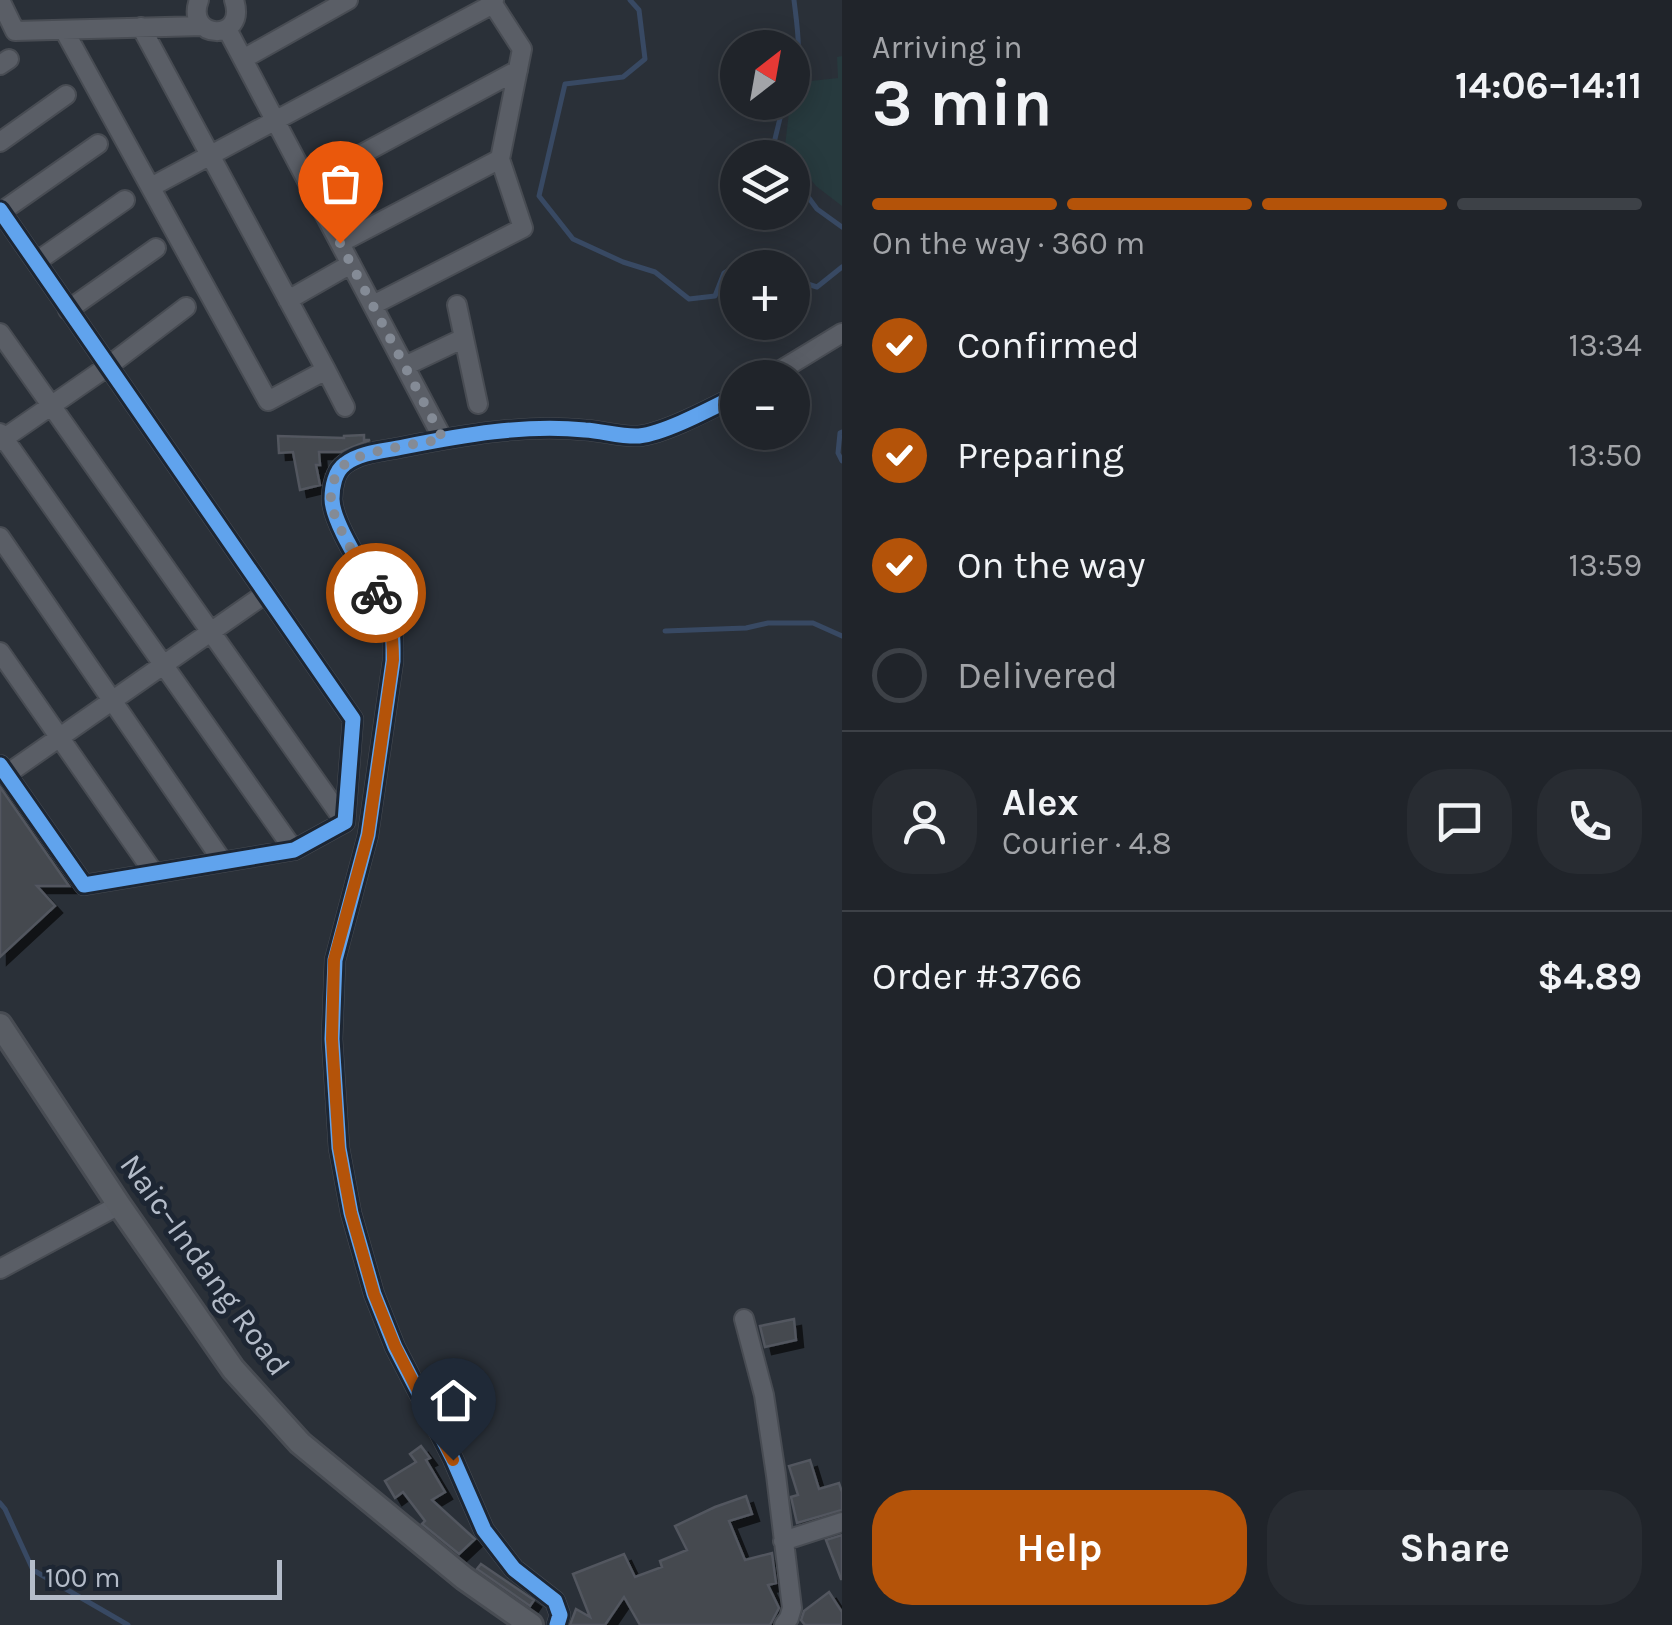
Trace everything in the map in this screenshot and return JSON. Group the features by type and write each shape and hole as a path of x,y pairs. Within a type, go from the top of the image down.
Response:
{"main road":[{"name":"Naic–Indang Road","path":"0,1025 233,1368 300,1443 464,1578 531,1625"}],"street":[{"path":"0,0 15,31 202,26 214,31 227,28 236,19 234,0"},
{"path":"200,0 196,14 202,26"},
{"path":"243,60 348,0"},
{"path":"150,188 493,2 522,49 500,159 522,228 372,305"},
{"path":"142,28 345,407"},
{"path":"227,28 443,439"},
{"path":"64,30 268,401 326,370"},
{"path":"308,183 518,70"},
{"path":"0,142 66,95"},
{"path":"98,144 1,211 352,719 344,822"},
{"path":"340,243 500,159"},
{"path":"36,262 125,200"},
{"path":"68,310 156,248"},
{"path":"288,300 351,264"},
{"path":"458,305 478,404"},
{"path":"186,308 1,438 294,850"},
{"path":"797,360 842,332"},
{"path":"0,333 344,822"},
{"path":"404,366 464,338"},
{"path":"556,1625 560,1616 555,1602 514,1569 484,1530 395,1346 374,1294 339,1148 332,1039 334,960 368,835 393,660 393,634 388,616 331,502 334,480 345,463 366,454 470,434 534,429 644,436 720,405"},
{"path":"0,538 223,862"},
{"path":"265,594 59,737 3,769 84,885 294,850 344,822"},
{"path":"0,652 154,874"},
{"path":"0,1268 119,1204"},
{"path":"744,1319 764,1395 776,1475 792,1608 784,1625"},
{"path":"783,1541 842,1522"}],"green space":[{"path":"842,56 842,206 810,178 810,140 786,140 788,120 810,120 810,81 838,78 837,57"}],"building":[{"path":"364,435 364,440 370,440 341,452 319,452 320,465 316,465 320,485 300,490 293,452 279,453 278,436"},
{"path":"0,787 69,886 37,886 55,906 0,957"},
{"path":"794,1319 796,1340 765,1347 760,1326"},
{"path":"421,1446 445,1492 432,1500 475,1539 459,1554 422,1524 425,1521 403,1492 395,1498 385,1481 416,1462 410,1454"},
{"path":"810,1460 819,1489 839,1483 842,1510 797,1523 791,1497 798,1495 789,1466"},
{"path":"746,1496 752,1514 729,1521 745,1560 772,1553 776,1583 768,1585 779,1608 770,1625 640,1625 624,1597 605,1625 570,1625 576,1609 590,1617 573,1574 624,1554 635,1577 662,1567 660,1561 687,1550 675,1526"},
{"path":"842,1535 842,1579 841,1579 826,1540"},
{"path":"481,1564 534,1600 530,1606 477,1569"},
{"path":"829,1592 842,1612 842,1625 805,1625 801,1620 804,1611"}],"waterway":[{"path":"630,0 639,10 645,59 623,77 565,84 539,196 573,239 655,272 689,299 715,296 720,283"},
{"path":"794,0 798,30"},
{"path":"775,140 780,120"},
{"path":"810,199 842,227"},
{"path":"810,285 817,287 842,267"},
{"path":"842,432 838,453 842,461"},
{"path":"665,631 813,623 842,636"},
{"path":"0,1503 33,1570 128,1625"}],"cycle path":[{"path":"0,210 353,719 345,822 294,850 84,885 0,765"},
{"path":"557,1625 560,1615 555,1601 514,1569 484,1530 453,1459 395,1347 374,1294 351,1213 339,1148 332,1039 335,960 368,835 393,643 388,615 339,525 333,489 342,467 373,453 516,430 562,429 639,436 675,425 720,404"}],"way so far":[{"path":"340,243 443,439 366,454 345,463 334,480 331,502 376,593"}],"route":[{"path":"376,593 393,634 393,660 368,835 334,960 332,1039 339,1148 351,1213 374,1294 395,1346 453,1460"}]}
